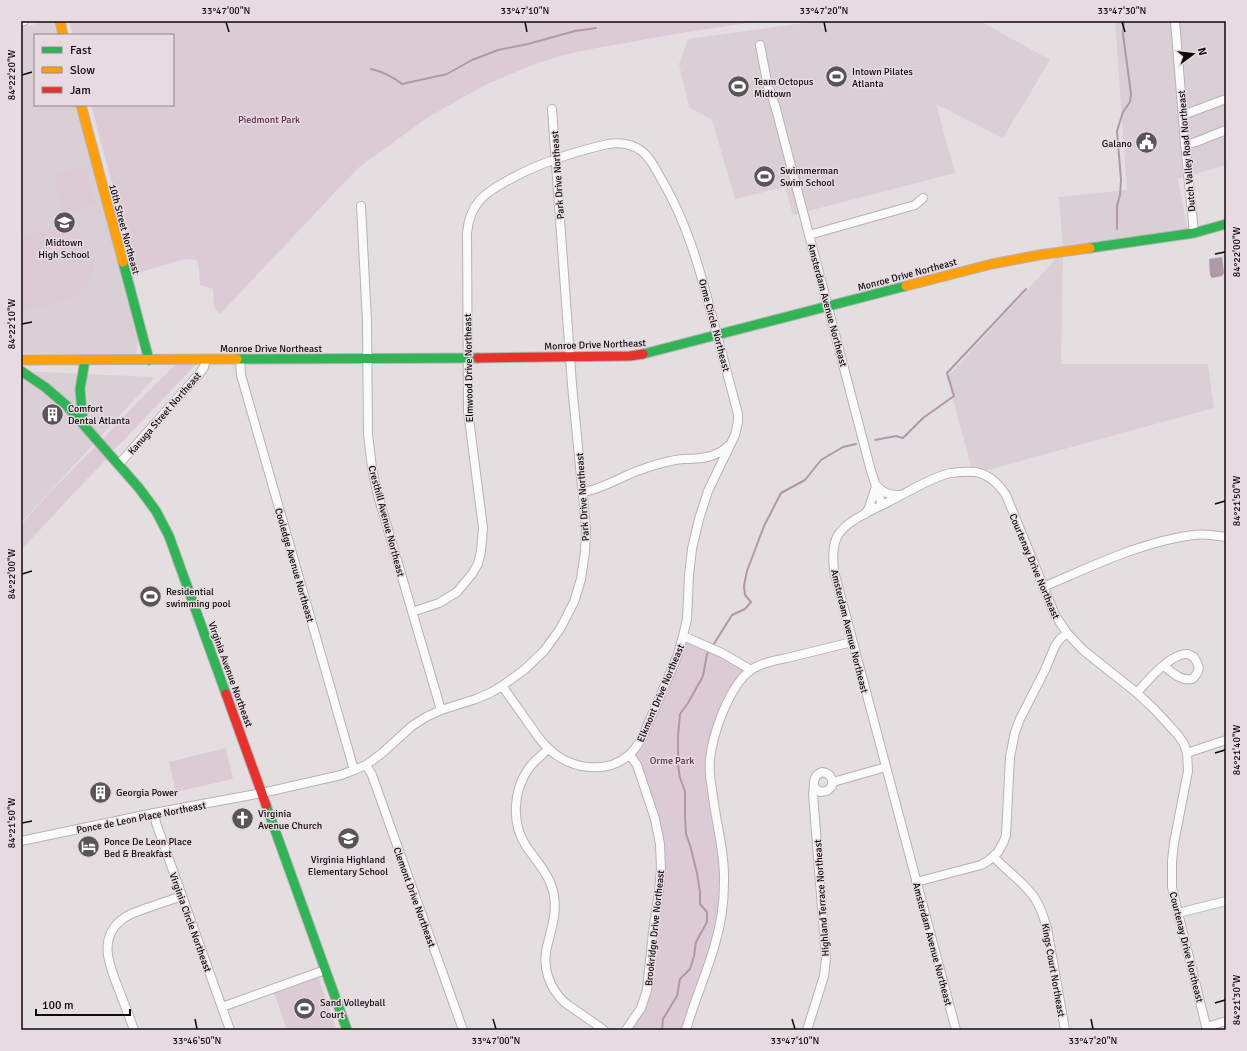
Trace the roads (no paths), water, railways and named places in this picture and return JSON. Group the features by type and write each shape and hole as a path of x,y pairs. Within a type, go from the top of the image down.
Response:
{"main road":[{"path":"60,21 63,34"},
{"name":"10th Street Northeast","path":"81,106 149,360"},
{"name":"Monroe Drive Northeast","path":"21,360 367,359 630,356 646,354 718,336 1000,262 1039,254 1194,233 1226,224"},
{"path":"83,423 80,396 85,360"},
{"name":"Virginia Avenue Northeast","path":"21,371 43,384 58,396 83,423 150,501 169,536 347,1030"}],"street":[{"name":"Dutch Valley Road Northeast","path":"1175,21 1194,233"},
{"name":"Amsterdam Avenue Northeast","path":"760,45 768,87 773,100 882,506 865,514 846,526 838,535 834,545 834,571 956,1030"},
{"path":"1183,115 1226,99"},
{"name":"Park Drive Northeast","path":"262,793 341,774 366,765 381,754 412,726 426,717 441,710 476,699 502,686 524,670 544,651 560,629 574,602 581,579 586,552 586,528 572,385 552,109"},
{"path":"1185,145 1226,130"},
{"name":"Orme Circle Northeast","path":"555,159 595,146 616,143 634,146 648,157 667,189 688,236 699,267 738,414 737,428 730,444"},
{"name":"Elmwood Drive Northeast","path":"412,612 439,603 457,592 472,574 478,564 482,552 483,528 468,411 468,224 480,199 493,188 530,169 555,159"},
{"path":"809,235 915,205 923,198"},
{"name":"Cresthill Avenue Northeast","path":"361,206 366,287 368,434 372,468 441,710"},
{"name":"Kanuga Street Northeast","path":"119,464 200,373 204,367 206,359"},
{"name":"Cooledge Avenue Northeast","path":"240,359 241,375 354,770"},
{"path":"583,492 597,489 622,476 644,468 678,460 715,455 722,452 730,444"},
{"name":"Elkmont Drive Northeast","path":"502,686 540,740 548,749 568,762 592,768 603,767 621,761 630,755 642,738 677,658 684,636 687,618 692,549 699,518 708,491 730,444"},
{"name":"Courtenay Drive Northeast","path":"882,506 931,480 950,473 975,472 984,474 992,479 1000,486 1006,495 1055,615 1067,633 1083,650 1137,693 1155,710 1178,735 1184,744 1187,753 1188,771 1174,843 1172,887 1207,1029"},
{"path":"865,514 869,508 876,485 890,495 902,495"},
{"path":"1043,587 1111,558 1162,542 1193,535 1226,537"},
{"path":"916,882 981,865 994,856 1002,847 1006,835 1010,757 1015,732 1055,646 1067,633"},
{"path":"684,636 722,653 751,670"},
{"path":"686,1030 715,945 720,925 723,901 723,856 710,779 710,760 716,729 726,704 736,686 751,670 770,662 852,642"},
{"path":"1137,693 1154,673 1164,666"},
{"path":"1187,753 1226,740"},
{"path":"548,749 531,766 521,784 516,808 521,838 546,873 554,895 554,919 546,955 546,968 553,989 564,1002 604,1030"},
{"name":"Brookridge Drive Northeast","path":"626,1030 641,1008 648,990 653,932 661,870 660,844 655,819 637,765 630,755"},
{"name":"Clemont Drive Northeast","path":"366,765 372,775 463,1030"},
{"path":"814,787 820,792 828,791 833,782 886,767"},
{"name":"Highland Terrace Northeast","path":"808,1030 824,976 826,958 813,780 815,776 822,772 829,775 833,782"},
{"name":"Ponce de Leon Place Northeast","path":"21,841 154,813 262,793"},
{"name":"Virginia Circle Northeast","path":"154,813 156,823 230,1030"},
{"name":"Kings Court Northeast","path":"994,856 1030,892 1038,903 1044,916 1065,1030"},
{"path":"134,1030 109,964 107,948 109,939 117,924 133,913 182,896"},
{"path":"1178,913 1226,901"},
{"path":"222,1007 325,970"},
{"path":"1207,1029 1226,1021"}],"waterway":[{"path":"1117,229 1117,206 1120,195 1121,180 1117,131 1123,112 1130,102 1131,94 1123,34 1124,21"},
{"path":"371,69 380,71 402,84 447,74 472,60 498,50 528,44 575,31 596,28"},
{"path":"875,440 896,436 903,438 923,418 954,396 947,373 1026,289"},
{"path":"712,647 732,615 745,609 751,602 745,595 744,586 747,571 764,526 781,493 805,480 821,460 843,447 856,444"},
{"path":"662,1030 663,1019 677,996 680,979 690,969 696,942 707,922 707,912 700,904 697,873 686,834 685,791 680,778 678,765 678,736 680,714 703,676 707,654 710,650"}],"place":[{"name":"Intown Pilates Atlanta","path":"837,77"},
{"name":"Team Octopus Midtown","path":"739,87"},
{"name":"Galano","path":"1147,143"},
{"name":"Swimmerman Swim School","path":"764,176"},
{"name":"Midtown High School","path":"64,222"},
{"name":"Comfort Dental Atlanta","path":"53,414"},
{"name":"Residential swimming pool","path":"150,597"},
{"name":"Georgia Power","path":"101,792"},
{"name":"Virginia Avenue Church","path":"242,819"},
{"name":"Virginia Highland Elementary School","path":"348,839"},
{"name":"Ponce De Leon Place Bed & Breakfast","path":"89,847"},
{"name":"Sand Volleyball Court","path":"305,1008"}],"park label":[{"name":"Piedmont Park","path":"269,119"},
{"name":"Orme Park","path":"672,760"}]}
